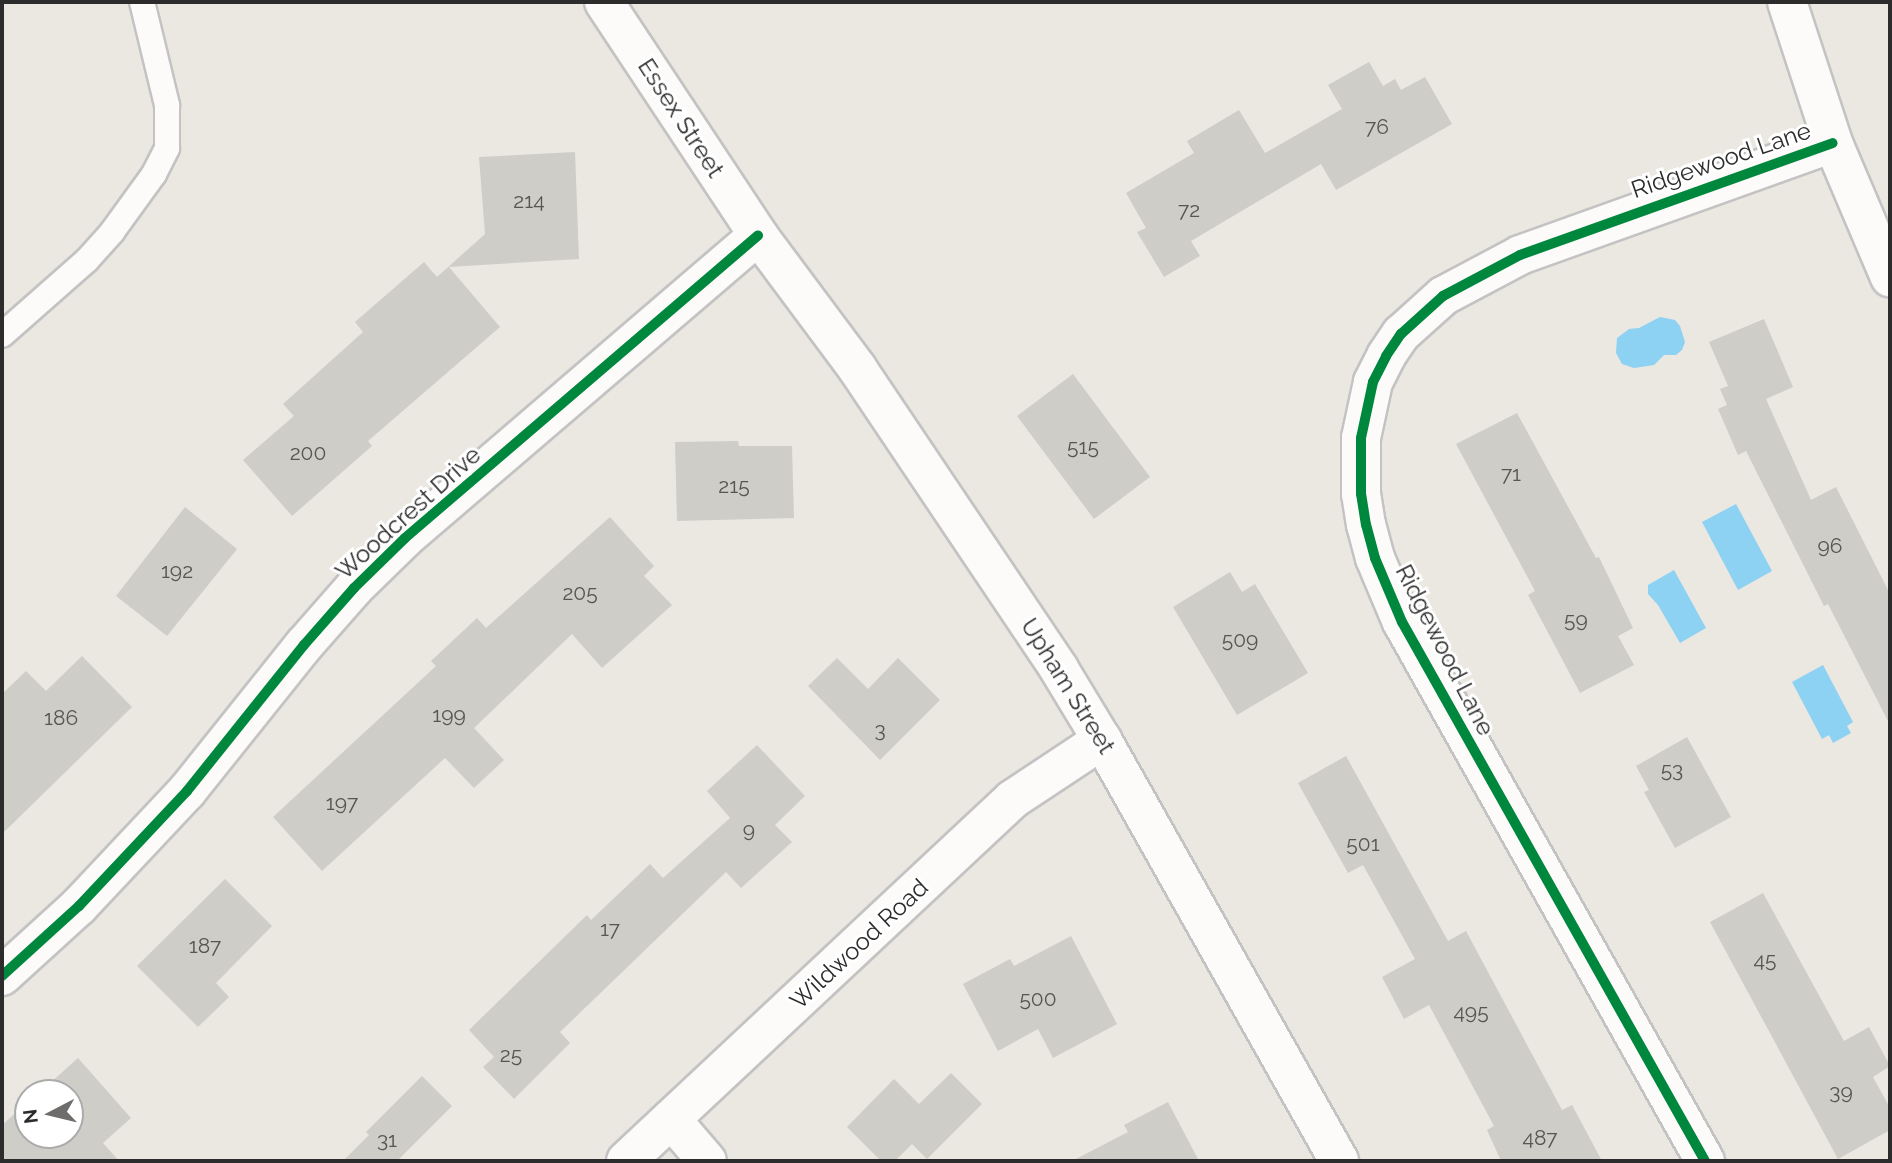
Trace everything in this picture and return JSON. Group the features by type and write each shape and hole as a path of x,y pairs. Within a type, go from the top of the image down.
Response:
{"street":[{"name":"Essex Street","path":"604,2 758,235"},
{"path":"1787,2 1833,143 1890,277"},
{"name":"Ridgewood Lane","path":"1704,1161 1402,622 1375,558 1366,525 1359,466 1361,439 1373,382 1386,356 1401,334 1443,296 1533,250 1833,143"},
{"name":"Upham Street","path":"758,235 858,368 1017,603 1102,740 1339,1161"},
{"name":"Woodcrest Drive","path":"2,976 79,906 187,792 304,645 362,580 416,530 758,235"},
{"name":"Wildwood Road","path":"626,1161 1013,799 1102,740"},
{"path":"671,1119 707,1161"}],"lane":[{"path":"2,335 88,260 113,232 154,174 167,148 167,105 142,2"}],"water":[{"path":"1660,317 1675,320 1680,326 1685,342 1682,350 1676,355 1664,355 1654,365 1634,368 1622,364 1616,353 1617,338 1629,329 1639,328"},
{"path":"1736,504 1772,571 1738,590 1702,522"},
{"path":"1674,570 1706,628 1680,643 1658,605 1648,594 1648,585"},
{"path":"1823,665 1853,722 1847,726 1851,733 1833,743 1829,735 1822,739 1792,682"}],"building":[{"path":"1369,62 1383,86 1395,79 1401,90 1425,77 1452,124 1336,190 1321,164 1191,241 1200,256 1164,277 1137,232 1146,228 1126,193 1194,153 1187,141 1239,110 1265,153 1342,109 1328,85"},
{"path":"575,152 579,259 449,267 500,327 368,441 372,446 292,516 243,460 294,416 283,404 363,332 355,322 424,262 437,277 485,234 479,157"},
{"path":"1764,319 1793,387 1766,399 1811,500 1836,487 1890,594 1890,725 1828,604 1824,606 1746,451 1738,455 1718,409 1727,405 1720,389 1728,386 1709,342"},
{"path":"1073,374 1150,477 1094,519 1017,416"},
{"path":"1517,413 1596,558 1599,557 1633,628 1618,636 1634,665 1580,693 1528,595 1535,591 1456,444"},
{"path":"738,441 739,446 792,446 794,518 677,521 675,442"},
{"path":"185,507 237,549 167,636 116,596"},
{"path":"610,517 654,566 644,576 672,605 602,668 572,634 474,728 504,760 474,788 445,758 322,871 273,817 436,666 431,661 477,618 486,628"},
{"path":"1230,572 1242,592 1255,584 1308,673 1237,715 1173,607"},
{"path":"82,656 132,707 2,834 2,694 26,671 46,691"},
{"path":"837,658 868,689 898,658 940,700 880,760 808,686"},
{"path":"1687,737 1731,817 1675,848 1644,792 1649,790 1636,766"},
{"path":"757,745 805,796 775,825 792,842 741,888 726,872 560,1032 570,1043 514,1099 483,1067 494,1057 469,1030 587,915 591,920 650,864 663,878 730,818 707,791"},
{"path":"1346,756 1448,941 1466,931 1562,1110 1572,1105 1602,1161 1501,1161 1487,1130 1494,1126 1429,1005 1404,1019 1382,977 1415,959 1363,865 1348,873 1298,783"},
{"path":"225,879 272,926 216,983 229,997 198,1027 137,966"},
{"path":"1763,893 1844,1041 1869,1027 1890,1066 1873,1077 1890,1108 1890,1130 1838,1159 1710,922"},
{"path":"1071,936 1117,1024 1053,1058 1038,1029 998,1051 963,984 1010,959 1014,966"},
{"path":"78,1058 131,1118 103,1143 119,1161 2,1161 2,1125 14,1114 14,1149 84,1149 84,1079 55,1079"},
{"path":"951,1073 982,1104 927,1159 912,1144 895,1161 881,1161 847,1127 894,1079 919,1104"},
{"path":"422,1076 452,1106 397,1161 343,1161 369,1135 366,1132"},
{"path":"1168,1102 1199,1161 1072,1161 1128,1132 1124,1125"}],"cycle path":[{"path":"1705,1161 1402,622 1375,558 1366,525 1361,494 1361,438 1373,382 1386,356 1401,334 1443,296 1520,255 1833,143"},
{"path":"2,976 79,906 187,791 304,645 354,588 405,538 758,235"}]}
